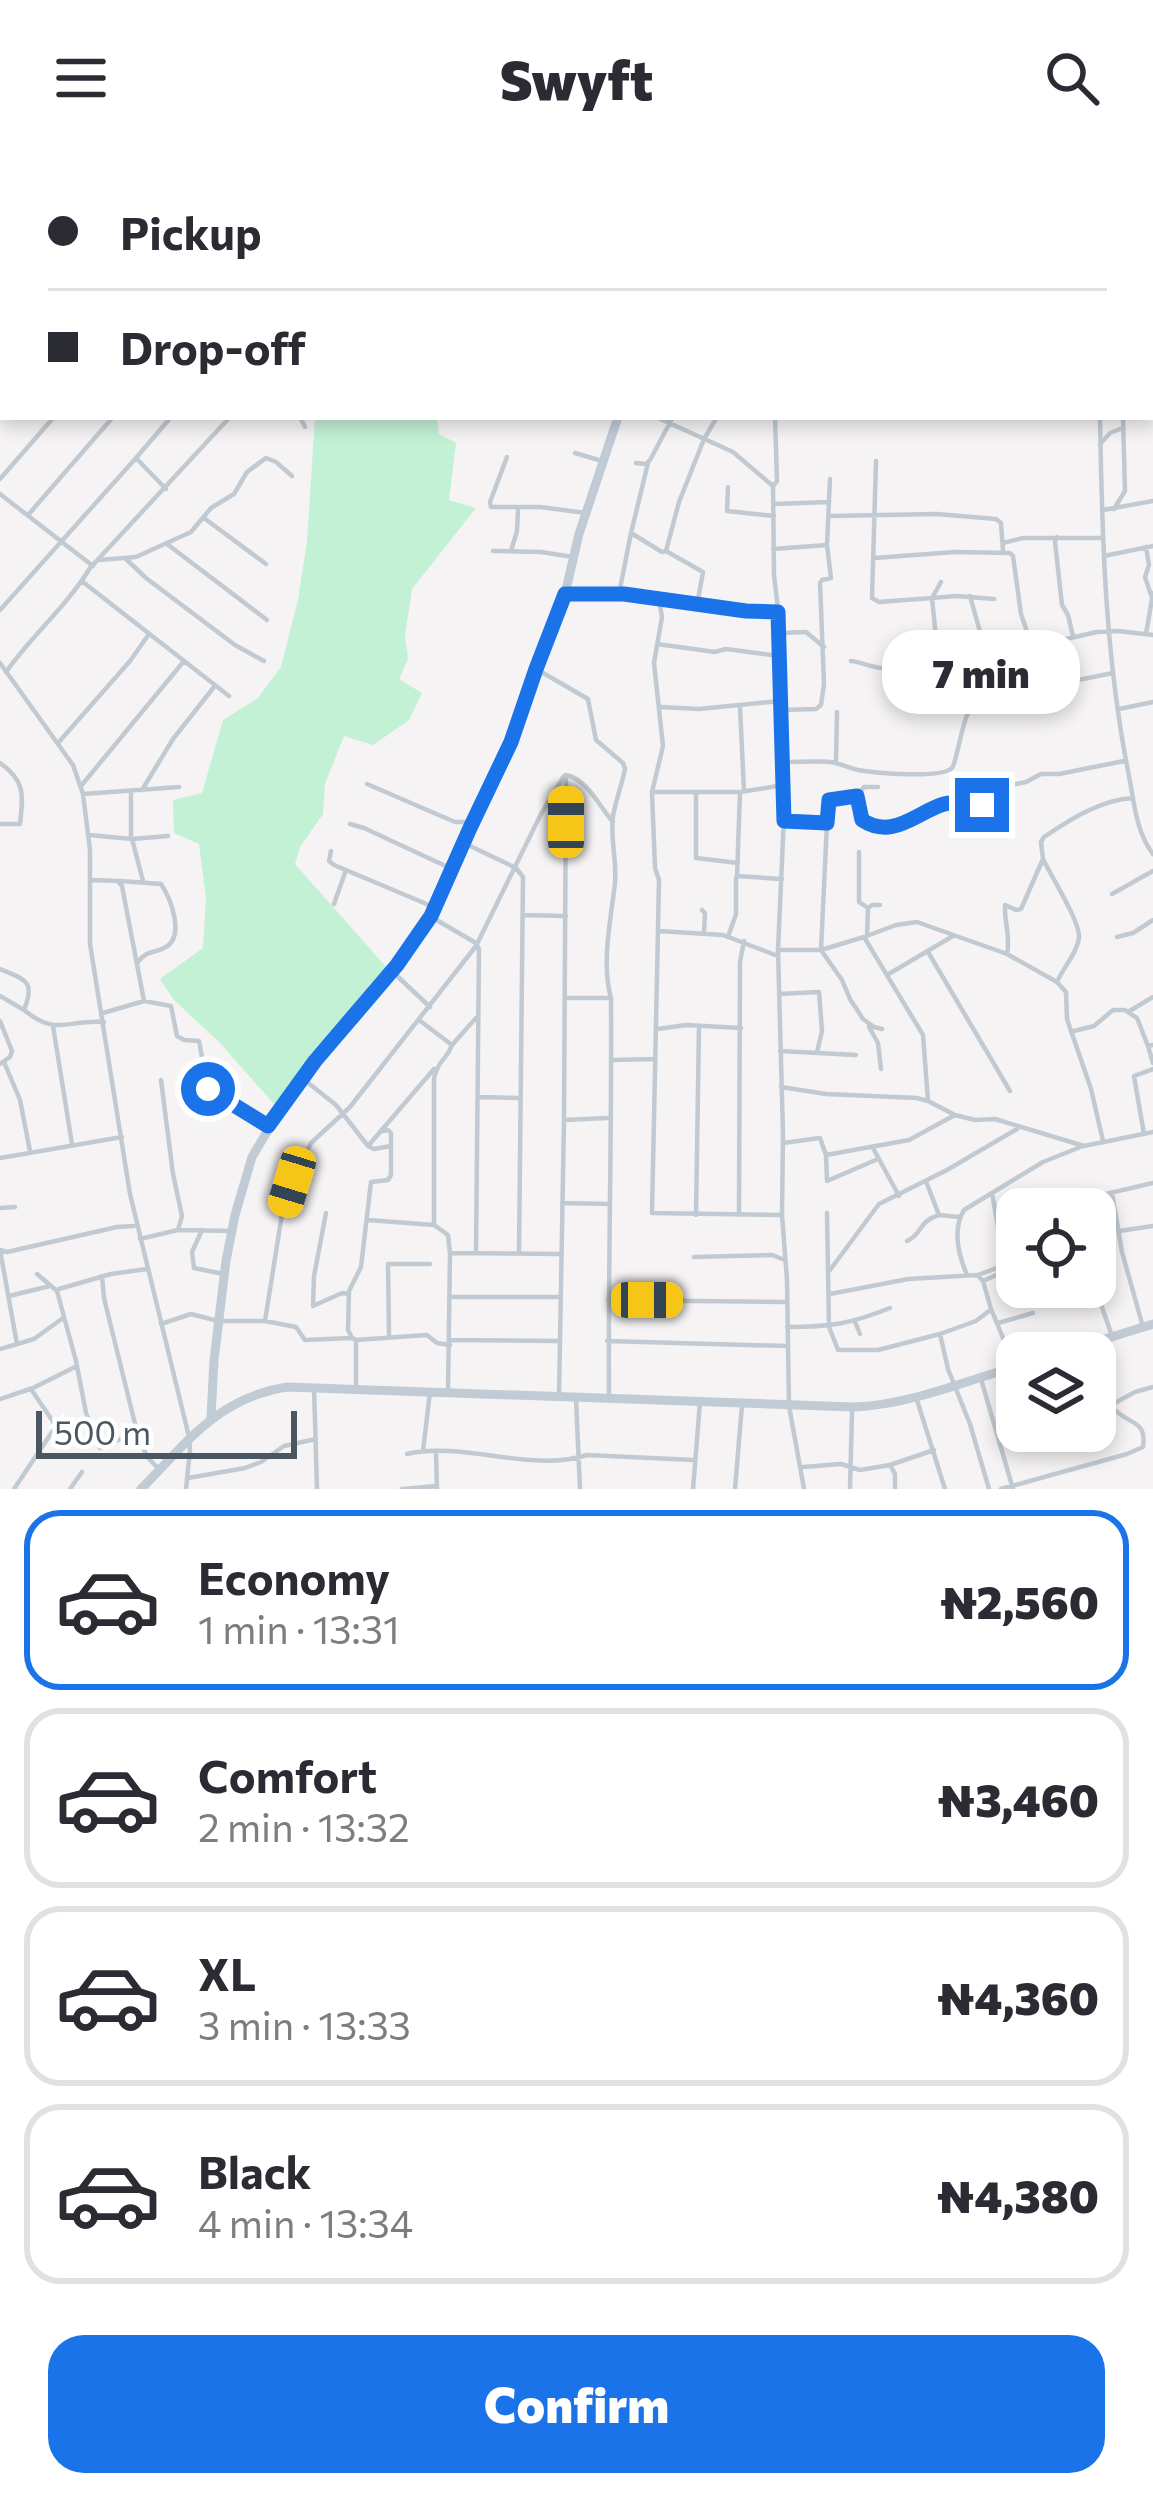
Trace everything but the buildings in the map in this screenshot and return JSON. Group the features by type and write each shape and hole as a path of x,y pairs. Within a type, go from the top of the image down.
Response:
{"street":[{"path":"0,479 51,420"},
{"path":"100,420 105,426"},
{"path":"28,515 110,420"},
{"path":"0,610 169,420"},
{"path":"6,672 93,566 227,420"},
{"path":"301,420 305,428"},
{"path":"211,1418 218,1321 246,1173 268,1126 302,1078 392,971 434,912 511,742 565,594 617,420"},
{"path":"619,594 648,463 672,420 737,454 774,483"},
{"path":"666,550 679,502 715,420"},
{"path":"775,420 773,549 784,785 778,953 782,1215 789,1406 804,1489"},
{"path":"1100,420 1113,673 1140,831 1153,852"},
{"path":"1114,508 1125,491 1123,420"},
{"path":"1100,444 1123,428"},
{"path":"575,453 602,460"},
{"path":"136,458 166,489"},
{"path":"100,560 126,559 191,532 266,458 292,476"},
{"path":"507,458 490,507 540,506 586,513"},
{"path":"876,461 873,600 994,599"},
{"path":"636,463 648,463"},
{"path":"780,710 820,707 824,684 821,581 831,578 827,544 830,479"},
{"path":"728,487 727,511 774,516"},
{"path":"0,494 93,566"},
{"path":"1103,510 1153,501"},
{"path":"774,505 829,502"},
{"path":"511,551 518,508"},
{"path":"830,516 938,514 996,519 1001,524 1003,547 1013,556 1021,614 1032,647"},
{"path":"204,518 266,564"},
{"path":"631,533 703,572 697,605"},
{"path":"1057,537 1062,605 1073,636"},
{"path":"874,558 1003,547 1023,538 1103,538"},
{"path":"167,544 267,620"},
{"path":"773,549 827,544"},
{"path":"941,582 932,598 936,638 944,658 986,655 1108,631 1149,634 1152,594 1145,577 1150,546 1104,556"},
{"path":"493,551 573,557"},
{"path":"126,559 236,645 264,661"},
{"path":"83,582 229,696"},
{"path":"565,594 619,594 778,612"},
{"path":"970,596 986,655"},
{"path":"659,600 662,617 655,681 663,746 652,792 659,880 652,1213 782,1215"},
{"path":"779,633 806,632 824,647"},
{"path":"58,743 149,634"},
{"path":"851,661 885,668 891,653 902,646 936,638"},
{"path":"657,644 778,656"},
{"path":"80,786 184,661"},
{"path":"0,663 73,765 83,794 89,835 90,944 136,1226 189,1437 186,1489"},
{"path":"536,669 589,699 596,740 625,771 613,822 616,878 608,984 609,1398"},
{"path":"783,762 836,762 858,770 915,774 952,768 968,713 1033,689 1113,673"},
{"path":"142,790 173,739 215,686"},
{"path":"661,706 700,709 780,701"},
{"path":"1119,709 1153,702"},
{"path":"728,937 736,914 742,791 740,706"},
{"path":"836,762 837,712"},
{"path":"857,796 864,822 893,827 948,803 987,806 1006,785 1041,774 1126,761"},
{"path":"0,764 18,780 22,802 20,824 0,824"},
{"path":"559,1396 566,775"},
{"path":"265,1321 292,1182 311,1143 350,1107 476,943 562,776 573,775 583,783 613,822"},
{"path":"368,784 470,828"},
{"path":"652,792 742,791 784,785"},
{"path":"83,794 179,787"},
{"path":"878,787 829,800 821,950 878,1042 881,1069"},
{"path":"131,791 131,838 142,881"},
{"path":"696,792 696,859 737,863"},
{"path":"1057,982 1077,946 1080,930 1043,860 1041,842 1106,802 1133,798"},
{"path":"784,821 827,823"},
{"path":"350,824 452,869"},
{"path":"89,835 169,836"},
{"path":"463,842 516,868 524,877 519,1253"},
{"path":"331,851 329,861 434,912 479,949 476,1252"},
{"path":"859,852 859,902 868,908"},
{"path":"1007,954 1005,904 1021,909 1043,860"},
{"path":"334,904 346,870"},
{"path":"1112,894 1153,871"},
{"path":"737,876 782,879"},
{"path":"91,880 163,886 176,935 170,945 145,953 138,962"},
{"path":"118,881 128,904 144,1001"},
{"path":"868,908 880,904"},
{"path":"868,908 866,936 923,1035 928,1101"},
{"path":"702,910 704,932"},
{"path":"523,915 566,916"},
{"path":"1118,937 1153,920"},
{"path":"659,932 704,932 778,953 821,950 910,922 1007,954 1066,992 1065,1013 1103,1141"},
{"path":"887,975 953,936"},
{"path":"739,1215 740,962 744,941"},
{"path":"928,952 1010,1091"},
{"path":"0,969 30,986 24,1010"},
{"path":"392,971 430,1006"},
{"path":"779,994 819,992 823,1031 817,1052"},
{"path":"0,996 42,1024 104,1022"},
{"path":"1128,1012 1153,997"},
{"path":"566,998 611,998"},
{"path":"103,1013 144,1001 170,1006 177,1036 199,1041 209,1090 268,1126"},
{"path":"967,1275 957,1240 959,1217 969,1205 1043,1162 1084,1146 1149,1133 1133,1078 1153,1066 1137,1018 1113,1010 1094,1026 1071,1032"},
{"path":"368,1146 432,1077 478,1014"},
{"path":"419,1020 452,1046"},
{"path":"0,1022 12,1051 2,1063 20,1100 30,1151"},
{"path":"867,1022 882,1029"},
{"path":"53,1026 72,1144"},
{"path":"696,1215 699,1026"},
{"path":"656,1030 741,1028"},
{"path":"780,1051 856,1055"},
{"path":"611,1060 656,1059"},
{"path":"432,1077 434,1225"},
{"path":"302,1078 327,1097 368,1146 391,1146"},
{"path":"161,1080 182,1216 178,1230"},
{"path":"781,1087 928,1101 956,1115 995,1119 1084,1146"},
{"path":"478,1097 521,1099"},
{"path":"826,1155 909,1140 956,1115"},
{"path":"565,1120 610,1118"},
{"path":"830,1270 878,1204 1018,1128"},
{"path":"72,1131 81,1143"},
{"path":"356,1389 354,1339 348,1330 349,1294 361,1267 371,1182 388,1180 391,1175 391,1133 383,1131"},
{"path":"0,1158 122,1137"},
{"path":"783,1143 820,1138 827,1180 878,1160"},
{"path":"872,1147 898,1196"},
{"path":"926,1182 939,1215"},
{"path":"1116,1192 1153,1184"},
{"path":"992,1193 996,1215"},
{"path":"562,1203 609,1204"},
{"path":"0,1208 15,1207"},
{"path":"326,1213 314,1276 314,1306 349,1294"},
{"path":"827,1214 829,1327 842,1351 878,1350 940,1334 976,1321 991,1309"},
{"path":"1116,1215 1148,1325 1116,1335"},
{"path":"907,1241 926,1219 959,1217"},
{"path":"368,1220 434,1225 448,1235 448,1392"},
{"path":"17,1344 0,1250 136,1226"},
{"path":"1119,1231 1153,1226"},
{"path":"140,1239 178,1230 232,1232"},
{"path":"202,1230 191,1252 194,1268 225,1274"},
{"path":"450,1253 560,1254"},
{"path":"694,1257 776,1255 785,1260"},
{"path":"389,1336 388,1264 430,1264"},
{"path":"830,1294 908,1280 977,1275 996,1268"},
{"path":"5,1294 146,1269"},
{"path":"37,1274 55,1288 86,1413 100,1448 137,1432"},
{"path":"977,1275 1002,1332"},
{"path":"983,1281 996,1275"},
{"path":"102,1276 137,1432 147,1456 160,1470"},
{"path":"450,1297 560,1297"},
{"path":"608,1300 787,1302"},
{"path":"787,1327 829,1327 890,1308"},
{"path":"998,1323 1034,1312"},
{"path":"160,1324 191,1314 218,1321 265,1321 296,1327 305,1340 427,1335 437,1343 560,1341"},
{"path":"0,1349 40,1335 63,1318"},
{"path":"855,1322 860,1334"},
{"path":"940,1334 989,1489"},
{"path":"607,1341 786,1346"},
{"path":"0,1399 77,1366"},
{"path":"141,1489 211,1418 239,1400 286,1387 853,1406 916,1397 996,1372"},
{"path":"980,1377 996,1423"},
{"path":"314,1387 317,1489"},
{"path":"1116,1402 1153,1388"},
{"path":"14,1489 56,1426 31,1389"},
{"path":"423,1450 430,1392"},
{"path":"575,1397 580,1489"},
{"path":"916,1397 943,1489"},
{"path":"693,1489 700,1402"},
{"path":"735,1489 742,1404"},
{"path":"850,1489 853,1406"},
{"path":"1000,1489 1139,1450 1145,1444 1144,1436 1136,1423 1117,1412"},
{"path":"1144,1436 1153,1436"},
{"path":"188,1478 245,1468 284,1446 316,1439"},
{"path":"407,1454 423,1450 562,1460 580,1456 694,1460"},
{"path":"801,1468 890,1465 934,1450"},
{"path":"402,1489 437,1487 436,1452"},
{"path":"1004,1452 1013,1487"},
{"path":"890,1465 895,1489"},
{"path":"70,1489 82,1472"}],"green space":[{"path":"315,420 437,420 439,434 456,443 449,500 476,508 412,589 405,636 408,659 399,679 422,693 409,720 373,745 344,736 325,784 323,814 300,847 295,864 388,969 274,1104 174,1000 160,979 203,948 206,898 199,844 174,833 173,800 202,793 223,720 257,699 281,667 307,541"}],"route":[{"path":"208,1089 268,1126 422,932 511,742 565,594 624,594 778,612 784,821 827,823 829,800 850,796 857,796 862,820 880,827 901,825 948,803 982,805"}]}
